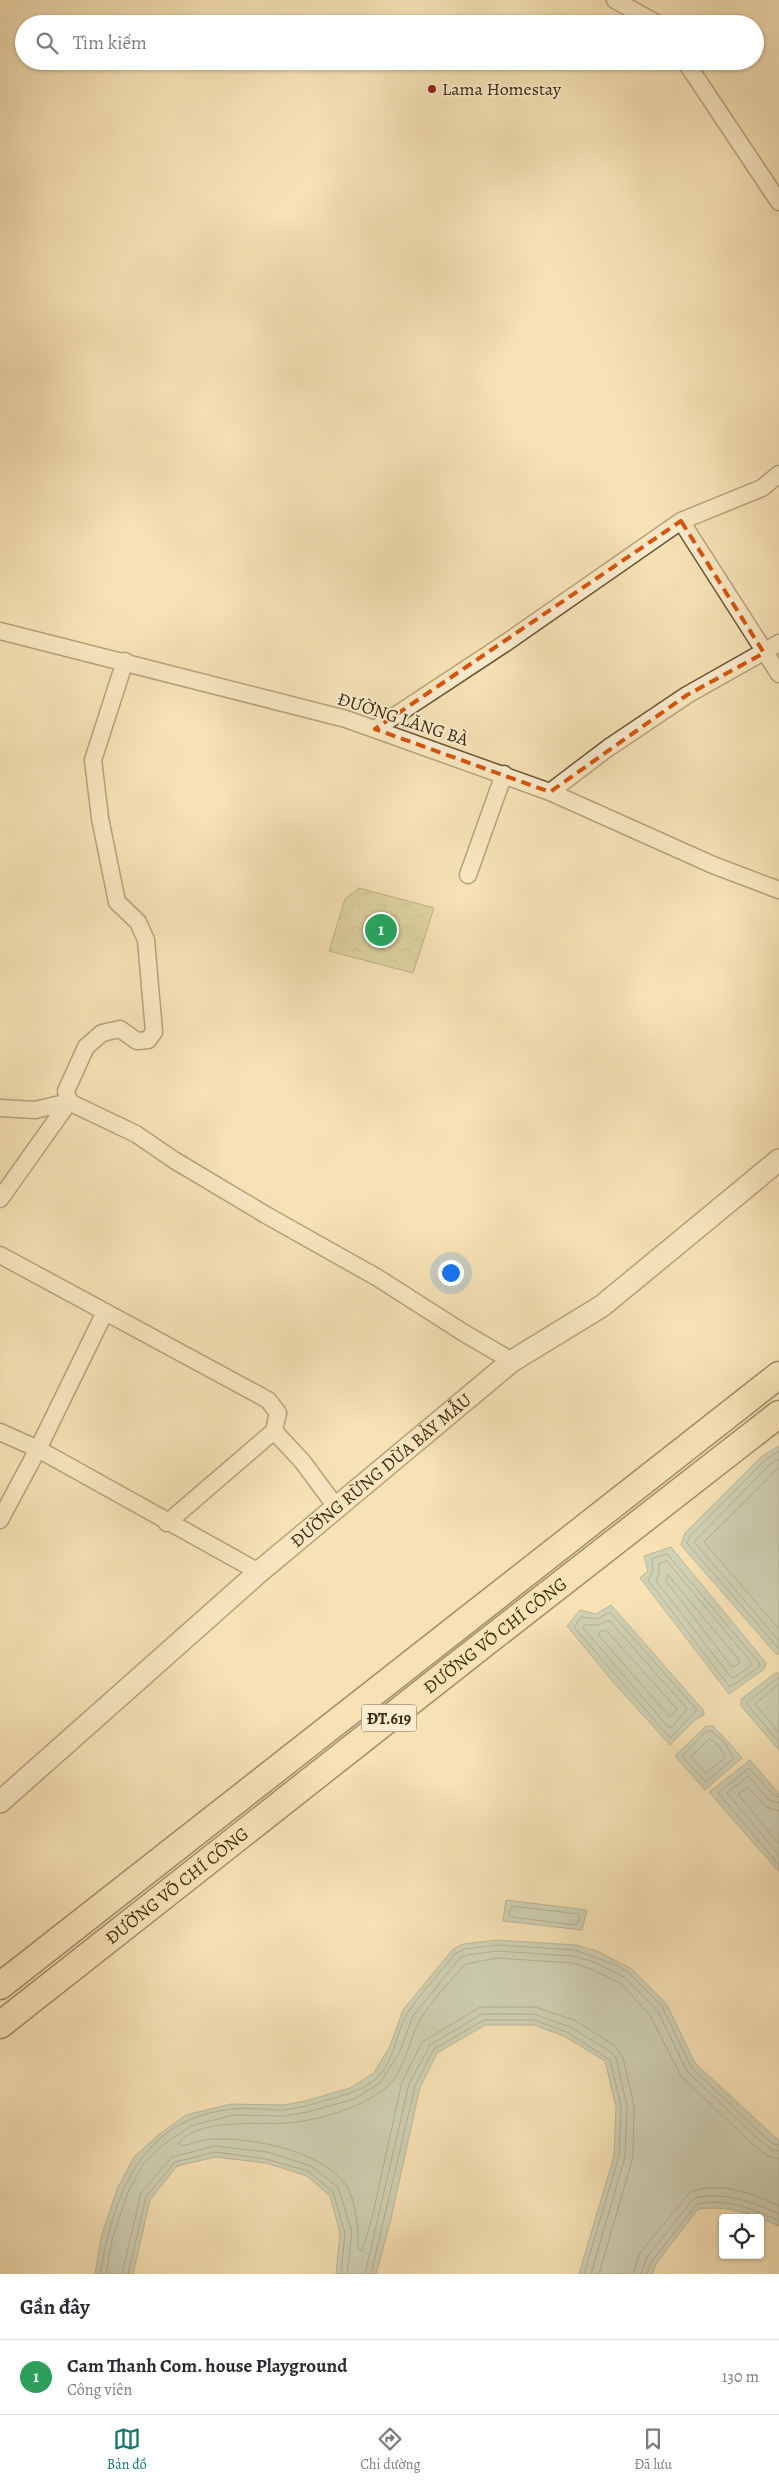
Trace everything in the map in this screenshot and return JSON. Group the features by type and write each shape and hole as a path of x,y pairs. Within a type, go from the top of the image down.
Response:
{"main road":[{"name":"ĐƯỜNG VÕ CHÍ CÔNG","path":"0,1986 779,1376"},
{"name":"ĐƯỜNG VÕ CHÍ CÔNG","path":"0,2025 779,1414"}],"street":[{"path":"615,0 642,15"},
{"path":"691,70 779,202"},
{"path":"375,729 507,642 681,520 762,488 779,474"},
{"path":"681,520 779,674"},
{"name":"ĐƯỜNG LĂNG BÀ","path":"0,630 346,719 550,792 714,866 779,890"},
{"path":"550,792 608,748 687,695 779,643"},
{"path":"69,1102 66,1091 86,1047 102,1033 120,1029 136,1041 148,1040 154,1032 146,940 138,922 117,902 100,818 93,760 125,661"},
{"path":"468,876 504,774"},
{"path":"0,1199 69,1102"},
{"path":"0,1108 35,1110 69,1102 136,1134 174,1160 266,1215 378,1278 512,1361"},
{"name":"ĐƯỜNG RỪNG DỪA BẢY MẪU","path":"0,1802 259,1572 512,1361 602,1306 779,1160"},
{"path":"0,1255 268,1400 278,1413 274,1431 168,1523"},
{"path":"0,1520 38,1449 105,1312"},
{"path":"274,1431 302,1461 337,1508"},
{"path":"0,1432 38,1449 259,1572"}],"highlighted area":[{"path":"681,521 764,653 687,695 550,792 375,729"}],"green space":[{"path":"359,888 434,908 413,973 329,951 345,899"}],"water":[{"path":"779,1446 779,1654 776,1654 681,1545 685,1533 762,1456"},
{"path":"671,1547 766,1663 764,1669 729,1694 640,1578 648,1571 644,1556"},
{"path":"611,1605 704,1711 704,1715 696,1719 670,1745 613,1682 567,1626 580,1610 596,1614"},
{"path":"777,1672 779,1675 779,1750 741,1706 741,1699"},
{"path":"706,1726 712,1726 742,1758 705,1790 675,1756"},
{"path":"750,1760 779,1794 779,1872 709,1792"},
{"path":"506,1900 587,1910 582,1930 503,1921"},
{"path":"497,1940 576,1945 597,1951 632,1969 666,2003 695,2063 779,2141 779,2226 764,2220 764,2214 746,2214 720,2208 698,2209 656,2264 652,2274 579,2274 614,2156 616,2107 605,2061 564,2036 534,2025 485,2025 437,2053 420,2087 390,2223 376,2274 336,2274 340,2233 330,2196 307,2176 266,2163 215,2157 177,2166 150,2200 133,2274 95,2274 101,2238 117,2189 134,2157 157,2136 186,2115 231,2104 284,2105 305,2101 350,2088 374,2073 390,2046 403,2010 453,1949 463,1944"}],"place":[{"name":"Lama Homestay","path":"432,89"},
{"name":"Cam Thanh Com. house Playground","path":"381,930"}]}
